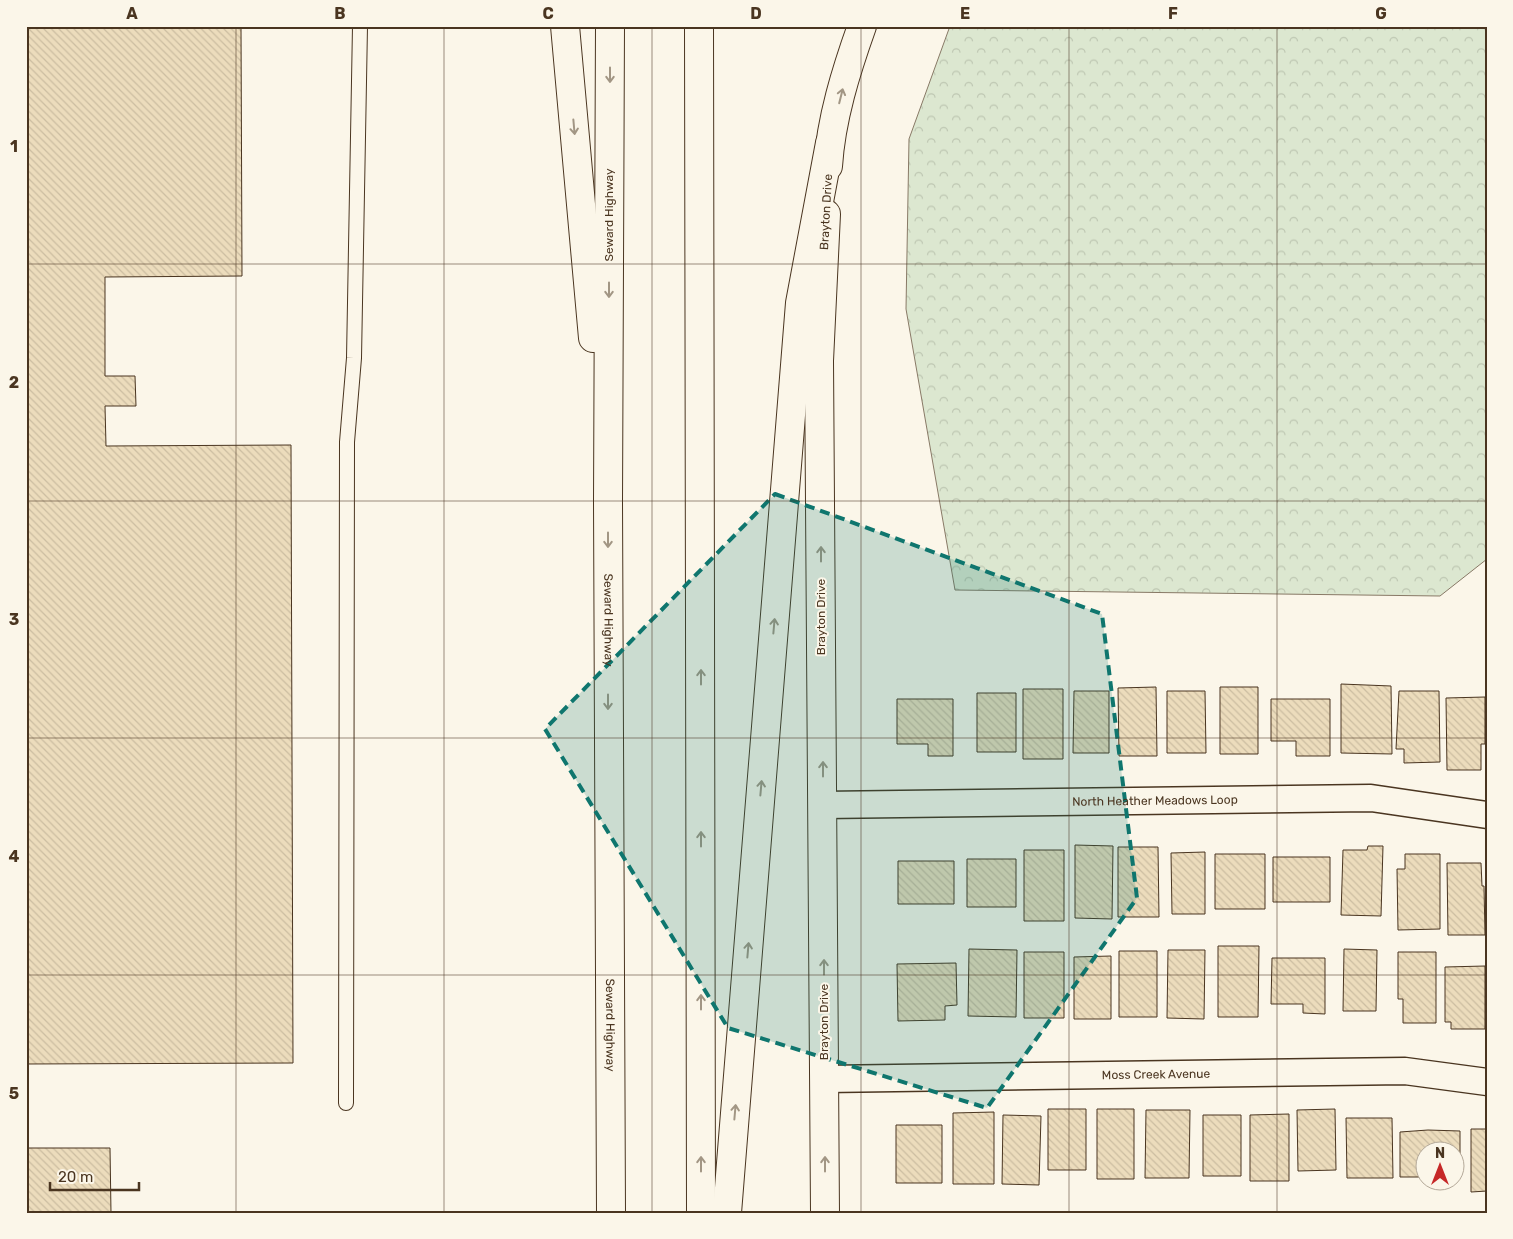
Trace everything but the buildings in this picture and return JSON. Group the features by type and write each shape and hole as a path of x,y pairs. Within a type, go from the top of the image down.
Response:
{"main road":[{"path":"565,26 608,502"},
{"name":"Seward Highway","path":"610,26 608,502 611,1213"},
{"path":"699,26 701,1213"},
{"name":"Brayton Drive","path":"825,1213 819,361 830,143 850,58 862,26"},
{"path":"727,1213 800,303 830,143"}],"street":[{"name":"North Heather Meadows Loop","path":"823,805 1371,798 1487,815"},
{"name":"Moss Creek Avenue","path":"825,1079 1406,1071 1487,1082"}],"lane":[{"path":"346,1103 347,442 354,358 360,26"}],"highlighted area":[{"path":"775,494 1102,614 1137,898 987,1108 728,1028 545,729"}],"green space":[{"path":"950,26 1487,26 1487,559 1440,596 955,590 906,309 909,139"}]}
